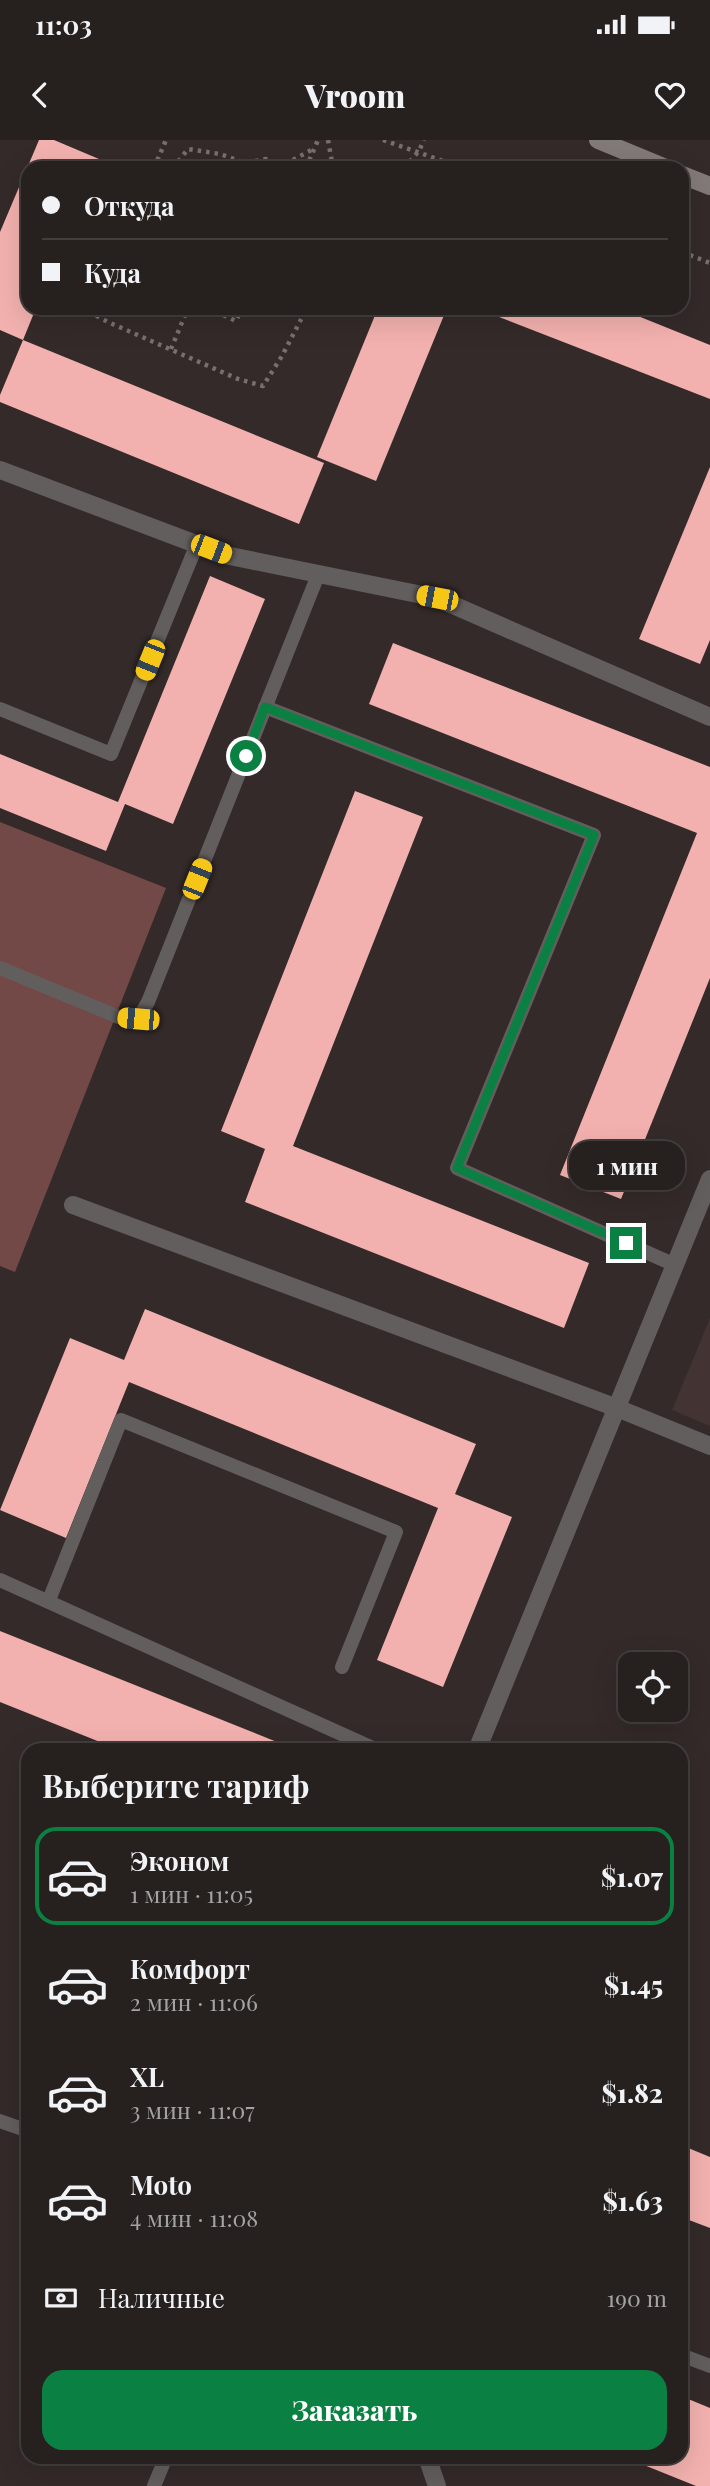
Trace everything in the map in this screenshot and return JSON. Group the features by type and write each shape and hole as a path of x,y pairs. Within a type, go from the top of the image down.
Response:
{"main road":[{"path":"598,140 649,161"},
{"path":"689,178 710,186"}],"street":[{"path":"0,470 225,555 437,598 710,716"},
{"path":"480,1743 710,1179"},
{"path":"73,1205 617,1408 710,1446"},
{"path":"429,2464 437,2486"}],"lane":[{"path":"0,709 111,754 197,544"},
{"path":"0,968 121,1018 138,1019 148,1002 318,575"},
{"path":"265,707 594,835 457,1168 675,1265"},
{"path":"48,1600 121,1420 396,1532 342,1667"},
{"path":"0,1580 362,1743"},
{"path":"0,2121 21,2128"},
{"path":"688,2358 710,2367"},
{"path":"154,2486 163,2464"}],"path":[{"path":"157,161 166,140"},
{"path":"309,161 318,140"},
{"path":"328,140 332,161"},
{"path":"383,140 445,161"},
{"path":"410,161 424,140"},
{"path":"291,161 315,148"},
{"path":"179,161 188,149 220,154 239,161"},
{"path":"689,255 710,263"},
{"path":"95,315 237,379 262,386 282,356 303,315"},
{"path":"171,349 185,315"},
{"path":"223,315 236,321 239,315"}],"shaded area":[{"path":"0,822 166,888 15,1272 0,1266"},
{"path":"710,1318 710,1426 672,1410"}],"building":[{"path":"39,140 54,140 99,159 30,161"},
{"path":"21,182 21,315 33,315 23,340 0,330 0,232"},
{"path":"375,315 444,315 376,481 317,457"},
{"path":"494,315 635,315 710,345 710,399"},
{"path":"23,340 324,463 299,524 0,402 0,395"},
{"path":"710,467 710,640 700,664 639,639"},
{"path":"210,576 265,599 173,824 125,804 106,851 0,808 0,754 118,802"},
{"path":"393,643 710,767 710,978 621,1199 560,1175 697,833 369,704"},
{"path":"355,791 423,817 293,1146 589,1263 564,1328 245,1202 265,1149 221,1131"},
{"path":"145,1309 476,1444 455,1494 512,1517 443,1687 377,1660 438,1508 129,1382 66,1538 0,1510 70,1338 124,1360"},
{"path":"0,1631 280,1743 102,1743 0,1702"},
{"path":"688,2148 710,2157 710,2228 688,2220"},
{"path":"688,2399 710,2408 710,2486 696,2486 641,2464 688,2464"}],"route":[{"path":"246,756 265,707 594,835 457,1168 626,1243"}]}
